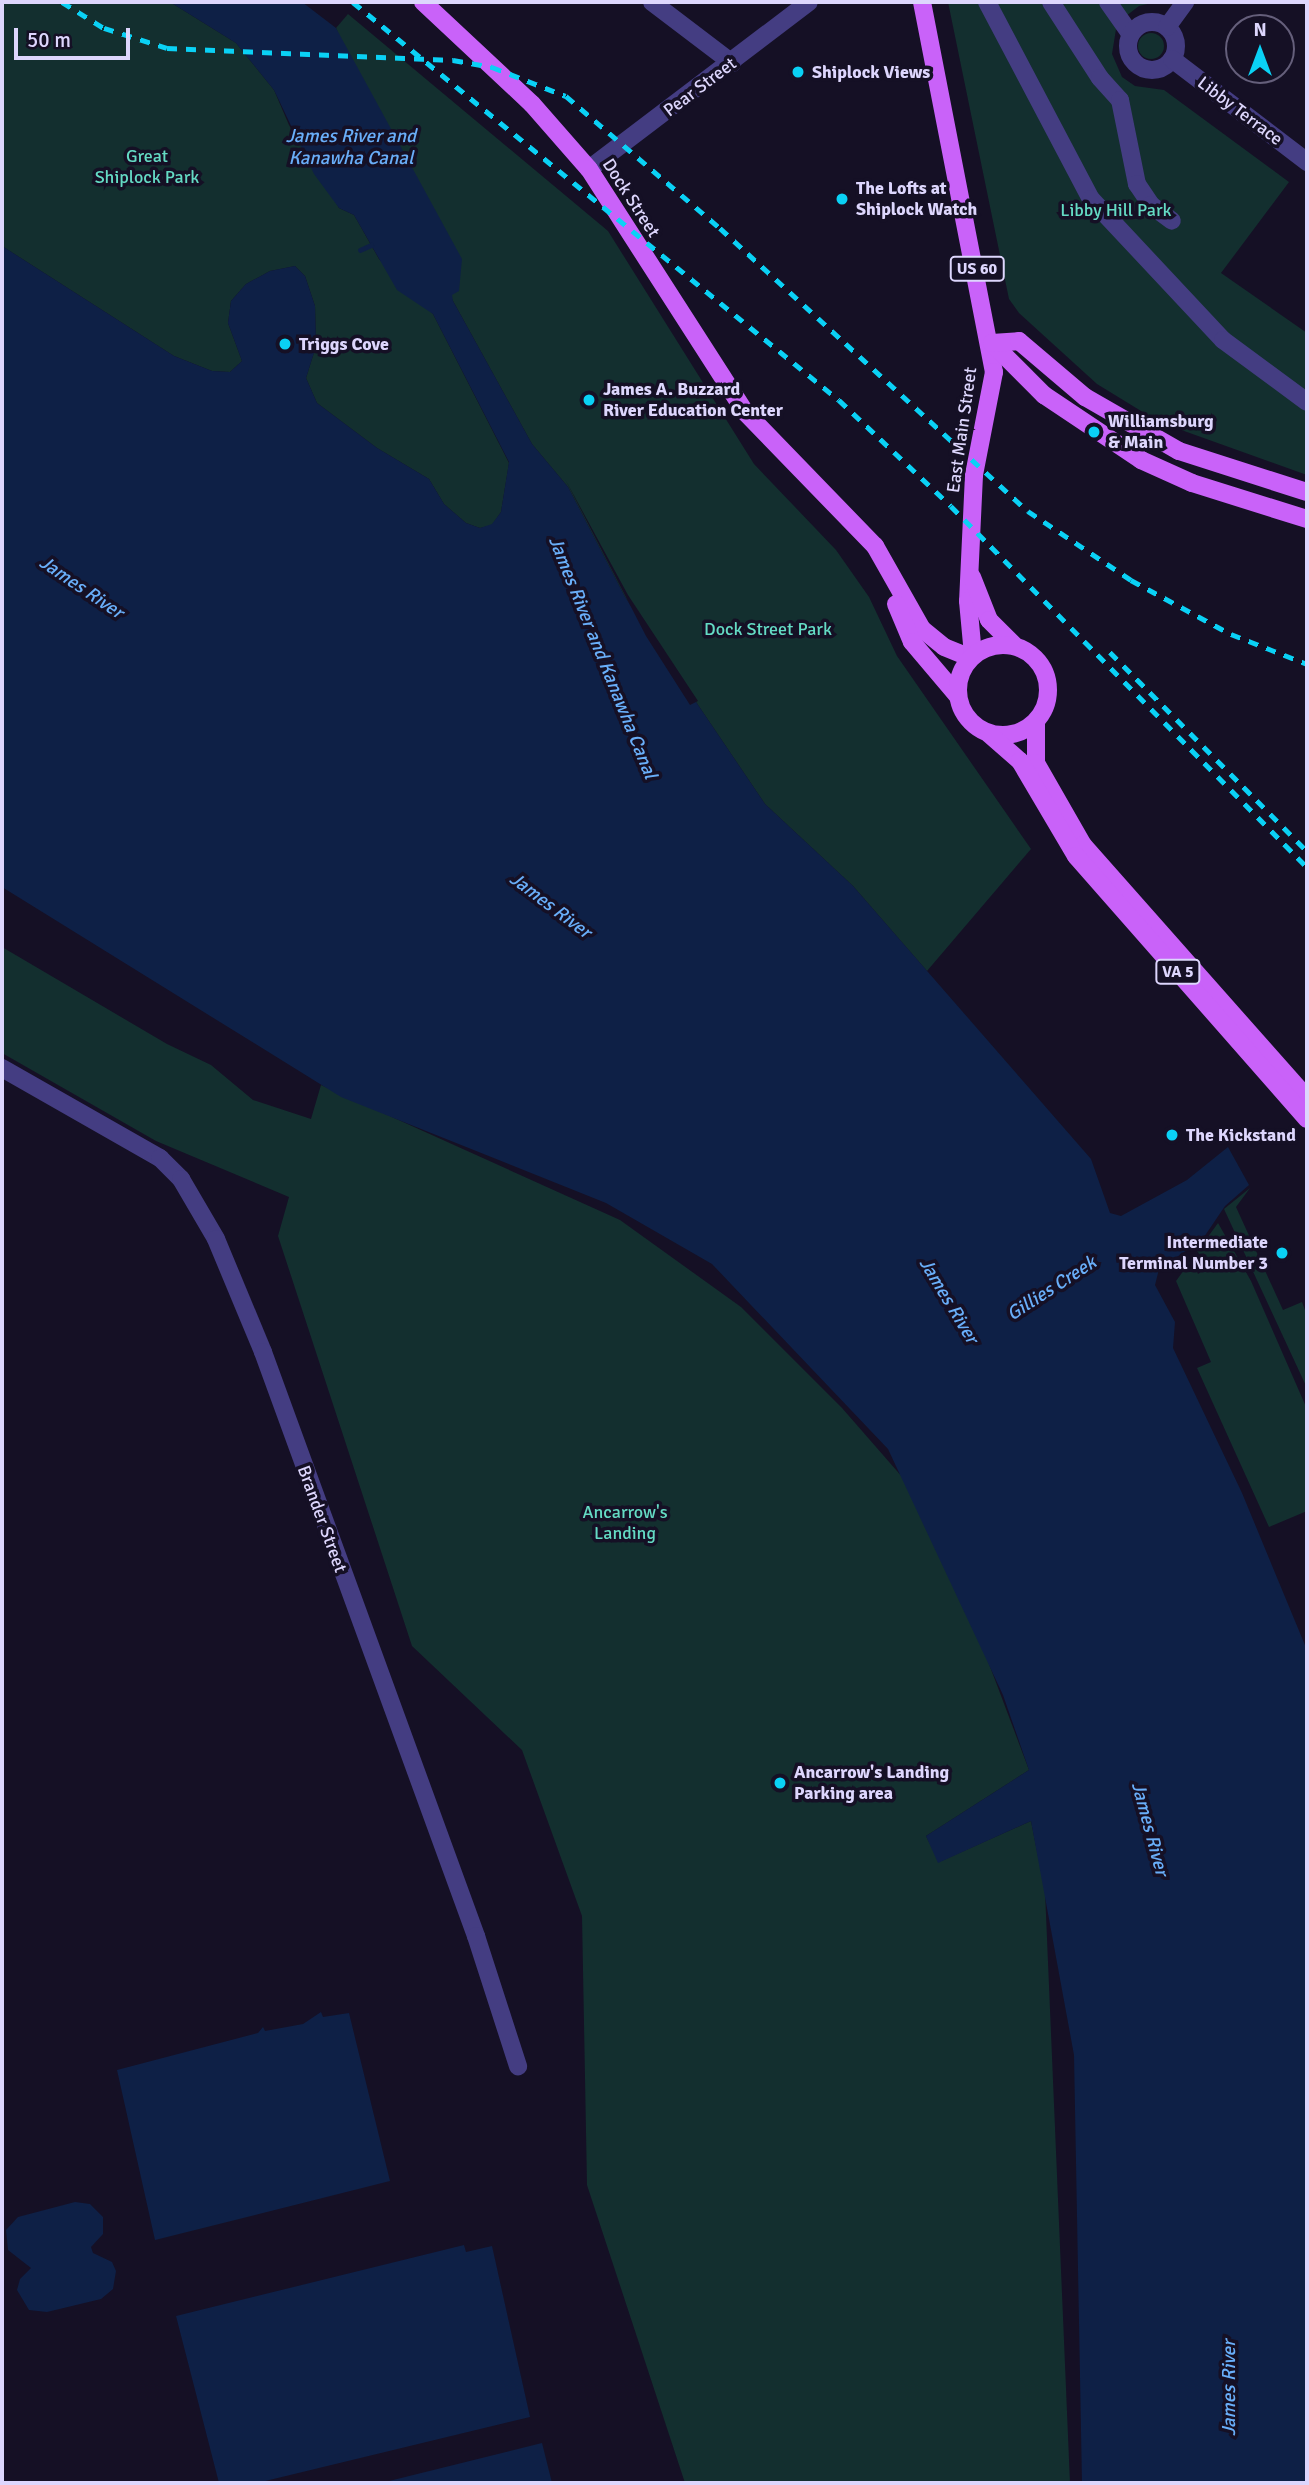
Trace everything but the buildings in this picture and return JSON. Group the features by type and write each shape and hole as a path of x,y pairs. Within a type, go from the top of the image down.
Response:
{"main road":[{"name":"Dock Street","path":"423,2 532,104 589,169 736,398 875,566 912,642 957,695"},
{"name":"East Main Street","path":"922,2 992,343 994,382 974,475 972,577 968,601 972,657"},
{"path":"992,343 1019,341 1085,397 1179,451 1307,492"},
{"path":"992,343 1044,395 1141,460 1192,483 1307,519"},
{"name":"Dock Street","path":"773,443 809,475 875,546 922,629 944,647 972,657"},
{"name":"East Main Street","path":"972,577 989,620 1015,646"},
{"path":"972,657 989,647 1015,646"},
{"name":"VA 5","path":"1015,646 1035,658 1045,674 1048,698 1036,722 1036,764 1083,845 1307,1098"},
{"name":"VA 5","path":"972,657 959,678 957,695 971,723 989,734 1020,761 1076,856 1307,1119"},
{"path":"989,734 1019,733 1036,722"}],"street":[{"path":"652,2 732,63"},
{"name":"Pear Street","path":"589,169 809,2"},
{"path":"987,2 1091,199 1223,340 1307,402"},
{"path":"1051,2 1100,78 1120,100 1137,184 1151,205 1172,221"},
{"path":"1108,2 1130,33 1130,58 1142,68 1159,69 1172,59 1176,46 1167,27"},
{"path":"1167,27 1185,2"},
{"path":"1130,33 1143,23 1167,27"},
{"name":"Libby Terrace","path":"1172,59 1307,162"},
{"name":"Brander Street","path":"2,1068 160,1158 181,1179 216,1239 263,1352 476,1936 517,2066"}],"green space":[{"name":"Great Shiplock Park","path":"2,2 170,2 236,43 274,90 289,125 339,208 354,215 379,259 433,314 509,463 501,512 492,525 480,528 466,523 444,504 429,479 377,448 317,403 306,378 316,346 315,306 305,276 295,266 270,271 246,284 231,301 228,323 242,361 230,372 212,371 174,356 2,246"},
{"name":"Libby Hill Park","path":"948,2 1156,2 1139,6 1117,23 1112,54 1122,77 1135,86 1164,90 1289,182 1221,273 1307,333 1307,475 1159,422 1097,384 1019,313 1009,299"},
{"name":"Dock Street Park","path":"348,14 608,231 754,464 836,550 869,597 897,656 1031,849 927,971 853,886 765,804 625,597 568,487 532,444 453,301 336,28"},
{"path":"1151,33 1160,37 1164,46 1160,55 1151,59 1142,55 1138,46 1142,37"},
{"name":"Ancarrow's Landing","path":"2,947 167,1044 211,1065 253,1100 311,1119 321,1085 620,1220 741,1307 842,1408 931,1510 1029,1770 926,1836 939,1862 1031,1821 1045,1891 1070,2483 685,2483 587,2185 582,1916 522,1750 412,1646 278,1236 289,1197 156,1141 2,1053"},
{"path":"1250,1188 1236,1207 1283,1310 1302,1302 1305,1310 1307,1388 1224,1209"},
{"path":"1218,1223 1251,1281 1307,1409 1307,1511 1269,1527 1197,1368 1211,1362 1176,1281"}],"water":[{"path":"170,2 302,2 336,28 462,259 459,291 452,295 453,301 532,444 568,487 625,597 765,804 853,886 1091,1159 1110,1213 1121,1216 1187,1180 1228,1147 1249,1185 1225,1206 1202,1240 1159,1269 1155,1285 1175,1322 1173,1348 1242,1493 1307,1650 1307,2483 1082,2483 1074,2055 1031,1821 938,1863 926,1836 1029,1770 1003,1695 888,1449 712,1264 606,1203 341,1097 2,887 2,246 174,356 212,371 230,372 242,361 228,323 231,301 246,284 270,271 295,266 305,276 315,306 316,346 306,378 317,403 377,448 429,479 444,504 466,523 480,528 492,524 501,512 509,462 433,314 397,290 354,215 339,208 314,174 274,90 236,43"},
{"path":"321,2012 323,2017 349,2013 390,2181 155,2240 117,2070 258,2033 263,2027 265,2031 303,2024"},
{"path":"75,2202 90,2204 103,2217 103,2234 91,2247 93,2253 112,2262 116,2271 113,2289 101,2299 47,2312 29,2310 17,2290 20,2279 31,2268 8,2250 6,2230 18,2217"},
{"path":"464,2245 466,2252 492,2246 530,2417 257,2483 219,2483 176,2316"},
{"path":"542,2443 552,2483 381,2483"}],"pier":[{"path":"565,479 628,595 698,701 690,705 646,636"}],"waterway":[{"path":"360,250 371,245"}],"railway":[{"path":"62,2 104,28 167,48 453,60 492,67 566,96 720,228 1028,511 1131,580 1231,634 1307,664"},
{"path":"353,2 839,400 951,506 1307,867"},
{"path":"1110,652 1307,851"}],"place":[{"name":"Shiplock Views","path":"798,72"},
{"name":"The Lofts at Shiplock Watch","path":"842,199"},
{"name":"Triggs Cove","path":"285,344"},
{"name":"James A. Buzzard River Education Center","path":"589,400"},
{"name":"Williamsburg & Main","path":"1094,432"},
{"name":"The Kickstand","path":"1172,1135"},
{"name":"Intermediate Terminal Number 3","path":"1282,1253"},
{"name":"Ancarrow's Landing Parking area","path":"780,1783"}],"water label":[{"name":"James River and Kanawha Canal","path":"351,148"},
{"name":"James River","path":"81,588"},
{"name":"James River and Kanawha Canal","path":"602,658"},
{"name":"James River","path":"550,906"},
{"name":"Gillies Creek","path":"1052,1289"},
{"name":"James River","path":"948,1301"},
{"name":"James River","path":"1149,1829"},
{"name":"James River","path":"1230,2388"}]}
